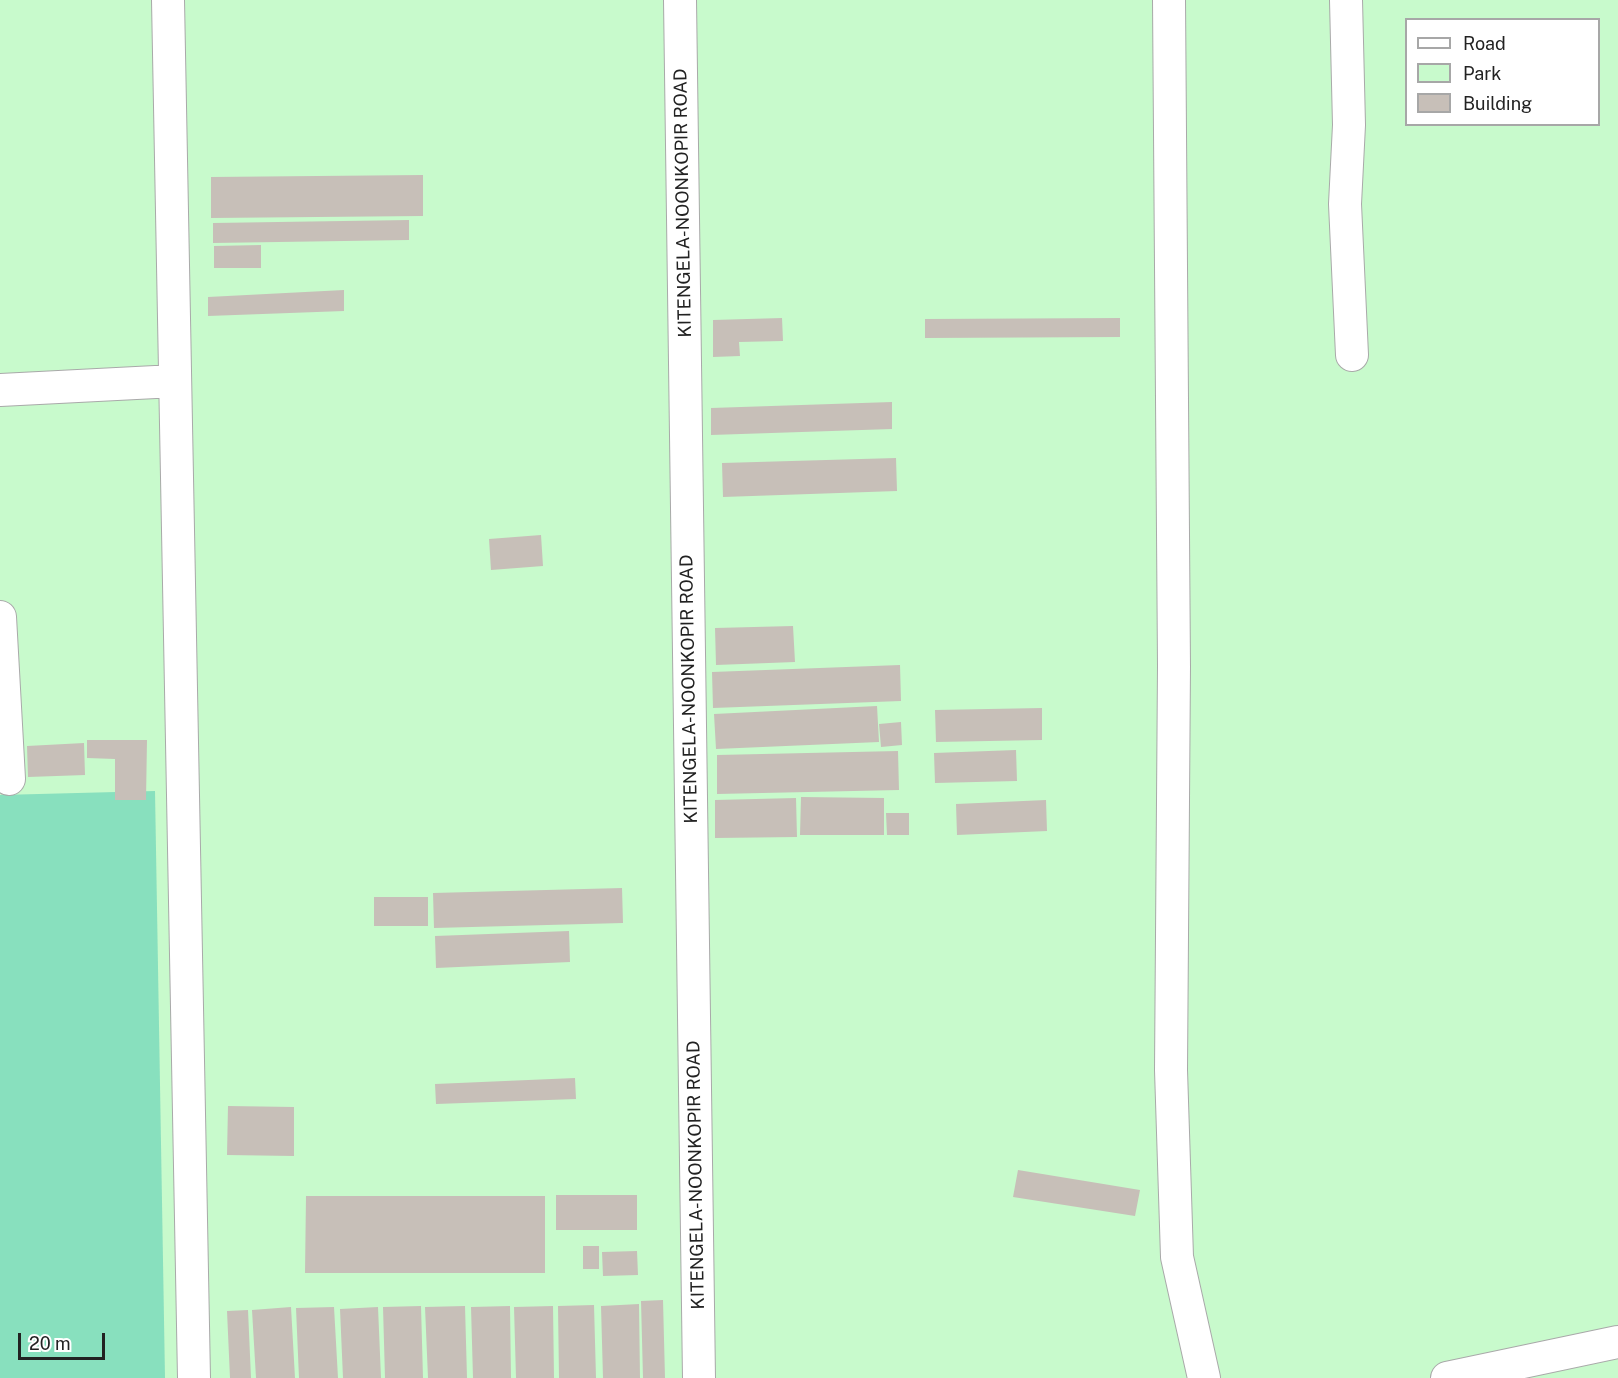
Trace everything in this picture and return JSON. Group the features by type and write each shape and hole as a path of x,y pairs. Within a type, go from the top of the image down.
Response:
{"street":[{"path":"168,0 194,1378"},
{"name":"KITENGELA-NOONKOPIR ROAD","path":"680,0 699,1378"},
{"path":"1169,0 1174,666 1171,1070 1177,1257 1204,1378"},
{"path":"1346,0 1349,125 1345,204 1352,355"},
{"path":"0,390 175,381"},
{"path":"0,616 9,779"},
{"path":"1447,1378 1618,1342"}],"green space":[{"path":"0,0 1618,0 1618,1378 0,1378"},
{"path":"155,791 165,1378 0,1378 0,795"}],"building":[{"path":"423,175 423,216 211,218 211,177"},
{"path":"409,220 409,240 213,243 213,223"},
{"path":"261,245 261,268 214,268 214,246"},
{"path":"344,290 344,311 208,316 208,297"},
{"path":"782,318 783,341 739,342 740,356 713,357 713,320"},
{"path":"1120,318 1120,337 925,338 925,319"},
{"path":"892,402 892,429 711,435 711,408"},
{"path":"896,458 897,491 723,497 722,463"},
{"path":"541,535 543,566 491,570 489,539"},
{"path":"793,626 795,662 716,665 715,628"},
{"path":"900,665 901,701 713,708 712,672"},
{"path":"877,706 879,742 716,749 714,714"},
{"path":"1042,708 1042,740 936,742 935,710"},
{"path":"901,722 902,745 881,747 879,724"},
{"path":"87,740 147,740 146,800 115,800 115,759 87,758"},
{"path":"84,743 85,775 28,777 27,746"},
{"path":"1016,750 1017,781 935,783 934,753"},
{"path":"898,751 899,790 717,794 717,755"},
{"path":"801,797 884,798 884,835 800,835"},
{"path":"796,798 797,837 715,838 715,800"},
{"path":"1046,800 1047,831 957,835 956,804"},
{"path":"886,813 909,813 909,835 887,835"},
{"path":"622,888 623,923 434,928 433,893"},
{"path":"374,897 428,897 428,926 374,926"},
{"path":"569,931 570,962 436,968 435,936"},
{"path":"575,1078 576,1099 436,1104 435,1084"},
{"path":"228,1106 294,1107 294,1156 227,1155"},
{"path":"1018,1170 1140,1190 1135,1216 1013,1197"},
{"path":"556,1195 637,1195 637,1230 556,1230"},
{"path":"306,1196 545,1196 545,1273 305,1273"},
{"path":"583,1246 599,1246 599,1269 583,1269"},
{"path":"637,1251 638,1275 603,1276 602,1252"},
{"path":"663,1300 665,1378 643,1378 641,1301"},
{"path":"639,1304 640,1378 603,1378 601,1306"},
{"path":"594,1305 596,1378 559,1378 558,1306"},
{"path":"421,1306 423,1378 385,1378 383,1307"},
{"path":"465,1306 467,1378 428,1378 425,1307"},
{"path":"510,1306 511,1378 473,1378 471,1307"},
{"path":"553,1306 554,1378 516,1378 514,1307"},
{"path":"291,1307 295,1378 256,1378 252,1310"},
{"path":"334,1307 338,1378 299,1378 296,1308"},
{"path":"378,1307 381,1378 343,1378 340,1309"},
{"path":"248,1310 251,1378 230,1378 227,1311"}]}
